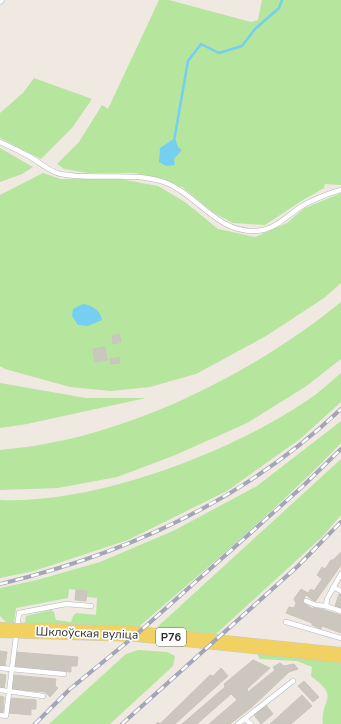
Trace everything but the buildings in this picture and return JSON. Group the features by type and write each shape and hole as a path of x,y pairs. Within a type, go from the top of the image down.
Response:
{"main road":[{"name":"Шклоўская вуліца","path":"0,630 137,634 341,655"}],"lane":[{"path":"0,142 34,159 40,164 62,174 140,178 170,185 191,198 222,223 241,230 256,231 272,227 304,205 341,190"},
{"path":"326,606 327,600 341,574"},
{"path":"333,588 341,591"},
{"path":"306,601 341,611"},
{"path":"0,715 6,716 19,613 66,604 91,606"},
{"path":"286,622 341,638"},
{"path":"0,668 64,674"},
{"path":"238,724 293,681"},
{"path":"0,690 43,696"},
{"path":"245,718 251,724"}],"green space":[{"path":"159,0 169,0 251,22 258,20 262,0 341,0 341,185 325,184 324,188 265,225 233,223 214,213 182,187 136,173 88,173 64,169 57,164 79,142 102,105 108,109"},
{"path":"34,78 92,99 72,128 41,159 0,138 0,113 23,93"},
{"path":"0,148 33,167 22,174 0,182"},
{"path":"43,173 61,179 115,178 158,186 185,202 218,229 255,237 287,223 303,209 341,193 341,283 324,298 266,336 196,374 150,387 111,391 70,387 5,369 0,366 0,195"},
{"path":"341,302 341,359 305,387 247,423 173,456 117,477 58,488 0,490 0,450 45,444 91,434 136,419 181,401 266,356 305,330"},
{"path":"341,373 341,402 300,439 227,491 128,540 34,571 0,578 0,500 37,499 77,494 119,484 201,456 240,439 276,420 312,397"},
{"path":"0,383 86,398 146,398 27,424 0,428"},
{"path":"341,421 341,443 317,468 240,539 134,631 25,623 26,616 51,610 54,612 56,620 71,622 76,613 96,615 97,598 87,597 87,591 69,589 68,598 16,608 14,623 6,622 0,616 0,588 37,580 100,562 173,531 257,486"},
{"path":"341,459 341,515 323,536 216,634 153,631"},
{"path":"138,650 167,652 175,656 173,666 110,724 49,724 126,654"},
{"path":"260,652 323,659 341,663 341,724 323,724 324,708 328,698 325,689 311,676 312,667 297,661 260,659 257,654"}],"water":[{"path":"175,138 178,147 182,150 174,159 175,165 166,166 159,162 160,148"},
{"path":"83,304 96,309 102,320 88,326 78,325 72,316 73,309"}],"waterway":[{"path":"174,141 188,61 201,44 219,53 242,46 255,29 279,8 282,0"}],"railway":[{"path":"0,584 47,572 93,557 182,519 225,496 265,470 304,441 341,409"},
{"path":"35,724 70,689 137,634 302,487 341,449"},
{"path":"122,724 298,566 341,522"}]}
